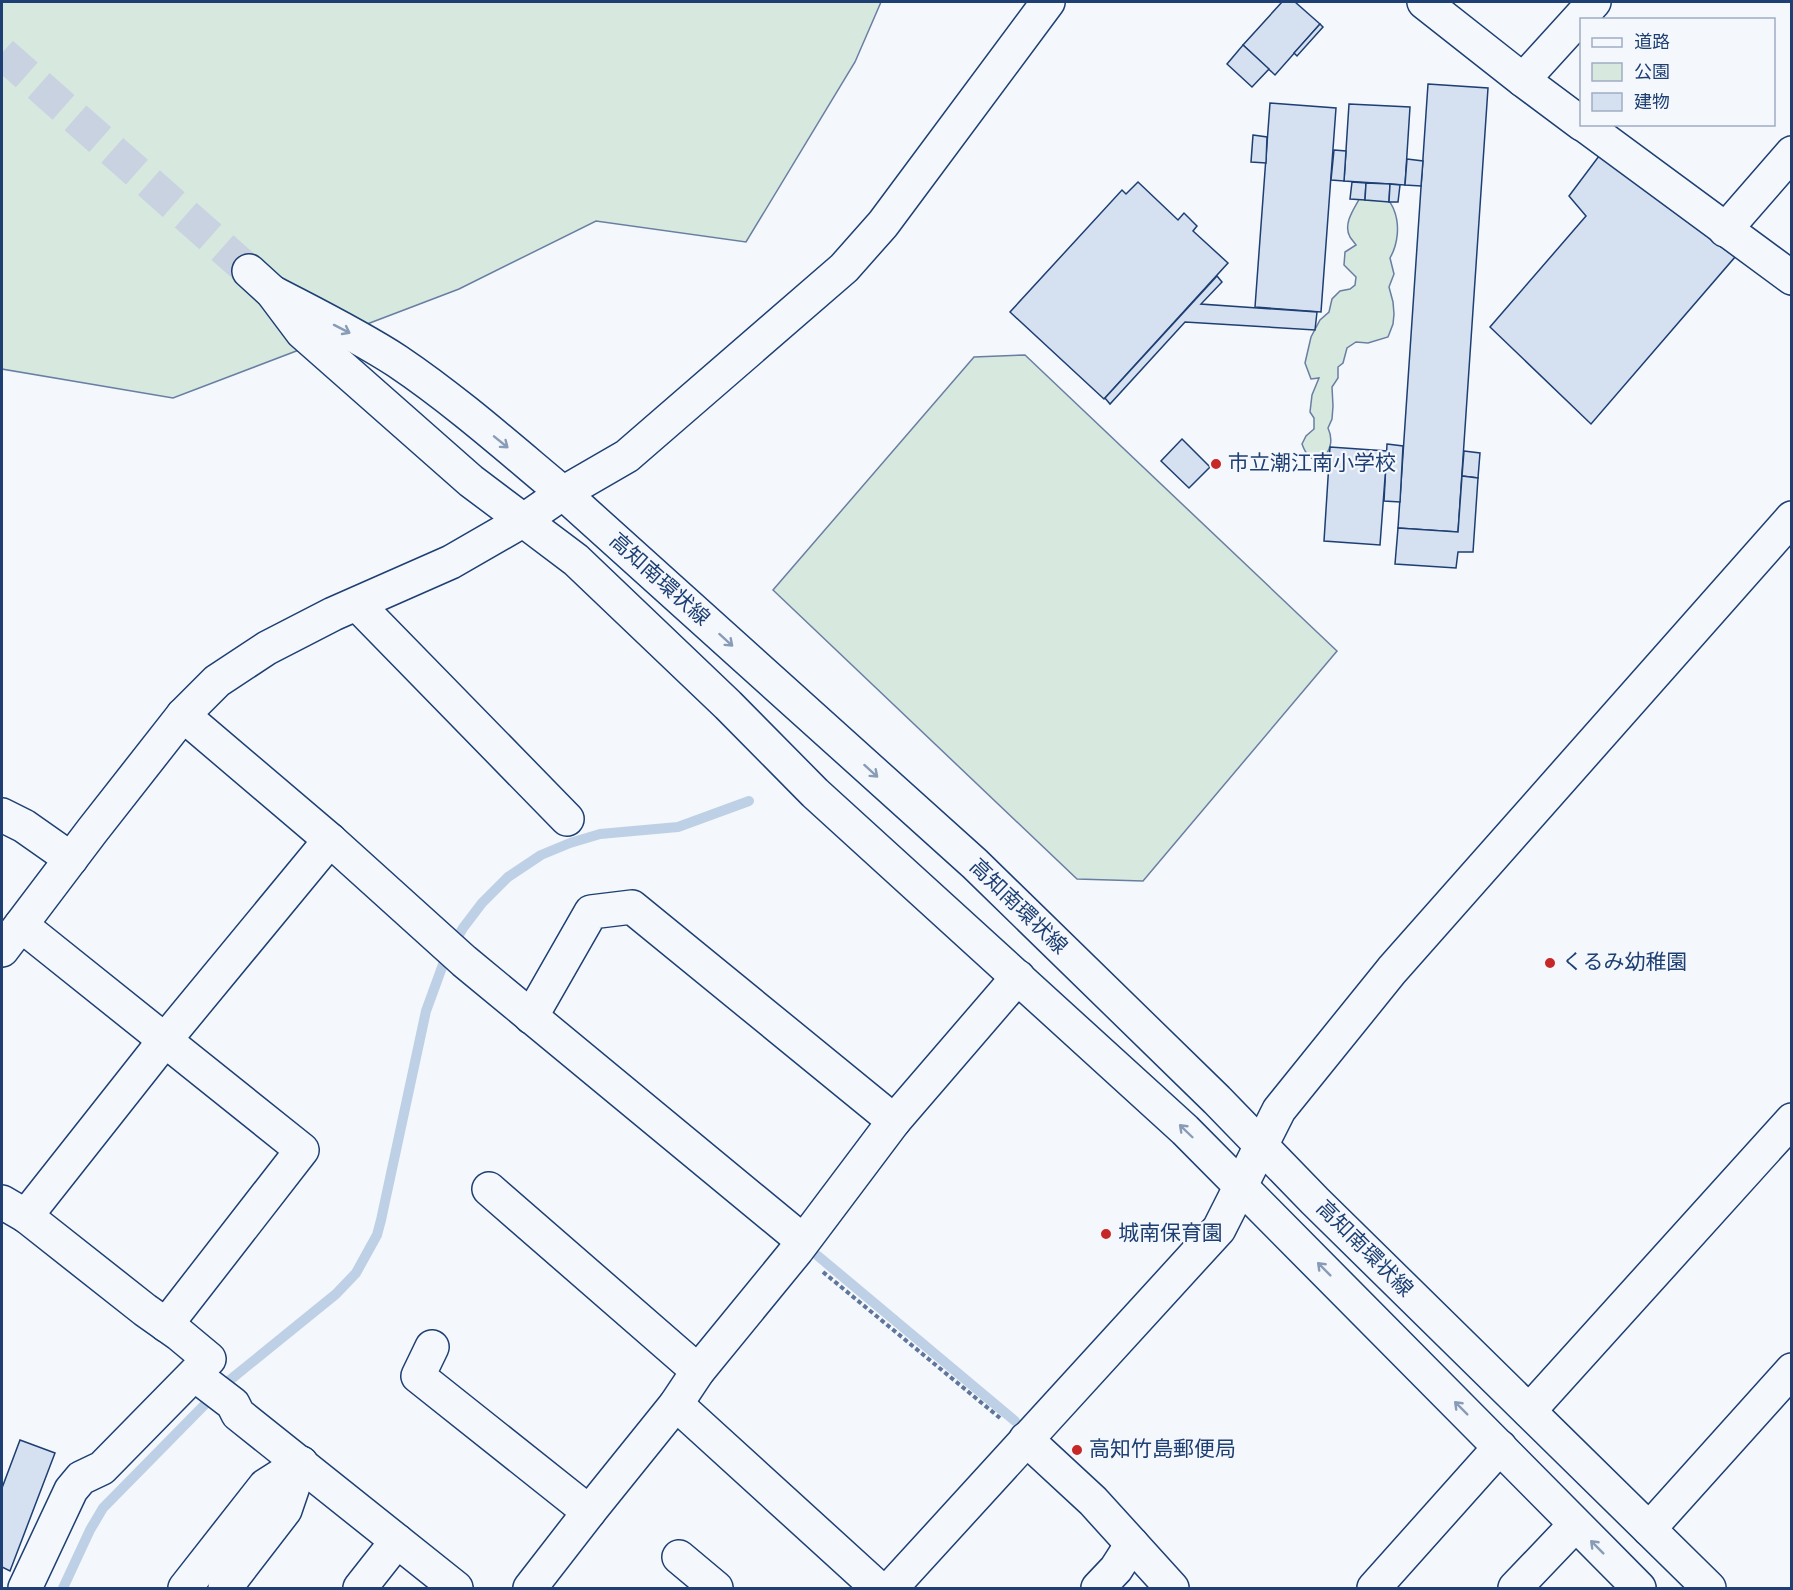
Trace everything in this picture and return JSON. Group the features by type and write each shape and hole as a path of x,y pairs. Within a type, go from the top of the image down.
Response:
{"street":[{"path":"166,1324 302,1150 165,1040 11,938 183,715 217,681 267,648 451,562 524,520 562,493 627,456 844,268 883,224 1048,2"},
{"path":"1424,2 1580,123"},
{"path":"1523,80 1594,2"},
{"path":"1585,126 1791,278"},
{"path":"1725,230 1791,153"},
{"name":"高知南環状線","path":"1639,1588 1185,1130 815,793 728,705 576,560 471,481 302,332 260,282 369,343 435,389 562,493 975,864 1708,1588"},
{"path":"891,1588 1219,1229 1279,1110 1392,970 1791,518"},
{"path":"357,604 567,819"},
{"path":"183,715 330,840 464,961 800,1246"},
{"path":"2,815 24,826 71,859"},
{"path":"26,1588 71,1490 81,1478 102,1468 208,1385 209,1359 14,1209 165,1040 330,840"},
{"path":"531,1017 591,912 632,907 894,1120"},
{"path":"545,1583 589,1512 676,1404 698,1371 800,1246 894,1120 1018,977"},
{"path":"1529,1411 1791,1120"},
{"path":"489,1189 698,1371"},
{"path":"432,1347 418,1376 589,1512"},
{"path":"1649,1529 1791,1370"},
{"path":"208,1385 232,1404 238,1414 456,1588"},
{"path":"676,1404 878,1588"},
{"path":"1026,1439 1093,1501 1172,1588"},
{"path":"1374,1588 1500,1447"},
{"path":"185,1588 265,1486 301,1463"},
{"path":"225,1588 285,1510 301,1463"},
{"path":"1515,1588 1575,1525"},
{"path":"360,1588 397,1541"},
{"path":"1098,1588 1116,1569 1132,1544"},
{"path":"679,1557 716,1588"}],"path":[{"path":"800,1246 1026,1439"}],"green space":[{"path":"2,2 881,2 855,62 746,242 596,221 459,289 173,398 2,369"},
{"path":"1384,193 1394,210 1397,228 1395,247 1390,258 1394,274 1389,287 1393,302 1393,324 1388,337 1368,343 1356,342 1347,348 1343,363 1338,367 1338,378 1332,387 1332,419 1328,428 1331,442 1321,462 1309,456 1302,444 1306,436 1314,429 1314,418 1310,412 1312,395 1319,378 1311,379 1305,363 1311,337 1320,320 1329,312 1332,299 1340,291 1350,289 1355,285 1356,277 1344,265 1345,252 1356,245 1348,232 1353,209 1362,194"},
{"path":"1025,355 1337,651 1143,881 1077,879 773,590 974,357"}],"building":[{"path":"1282,2 1295,2 1320,24 1275,75 1243,45"},
{"path":"1320,24 1323,27 1297,56 1294,53"},
{"path":"1243,45 1269,69 1252,87 1227,64"},
{"path":"1428,84 1488,88 1458,532 1398,528"},
{"path":"1270,103 1336,108 1321,312 1255,307"},
{"path":"1349,104 1410,107 1405,185 1344,181"},
{"path":"1253,135 1267,137 1266,163 1251,162"},
{"path":"1334,150 1346,151 1344,181 1331,180"},
{"path":"1599,156 1735,257 1591,424 1490,327 1586,216 1569,196"},
{"path":"1407,159 1423,161 1421,186 1405,185"},
{"path":"1138,182 1178,220 1184,213 1197,226 1193,231 1228,263 1104,399 1010,312 1122,190 1126,194"},
{"path":"1352,182 1366,183 1365,200 1350,199"},
{"path":"1366,183 1390,184 1389,202 1365,200"},
{"path":"1390,184 1400,185 1398,202 1389,202"},
{"path":"1217,276 1222,282 1201,304 1317,312 1315,330 1185,322 1110,404 1105,398"},
{"path":"1182,439 1210,467 1189,488 1161,461"},
{"path":"1387,444 1403,446 1400,502 1384,501"},
{"path":"1330,447 1387,451 1380,545 1324,541"},
{"path":"1464,451 1480,453 1478,478 1462,476"},
{"path":"1462,476 1478,478 1473,552 1458,552 1456,568 1395,564 1398,528 1458,532"},
{"path":"20,1440 55,1453 10,1571 2,1567 2,1488"}],"waterway":[{"path":"63,1588 103,1508 225,1384 336,1294 356,1273 377,1235 426,1011 445,959 463,928 482,903 508,877 541,855 570,843 600,834 678,827 749,801"},
{"path":"818,1256 1015,1421"}],"tunnel":[{"path":"2,53 249,271"}],"place":[{"name":"市立潮江南小学校","path":"1216,464"},
{"name":"くるみ幼稚園","path":"1550,963"},
{"name":"城南保育園","path":"1106,1234"},
{"name":"高知竹島郵便局","path":"1077,1450"}]}
